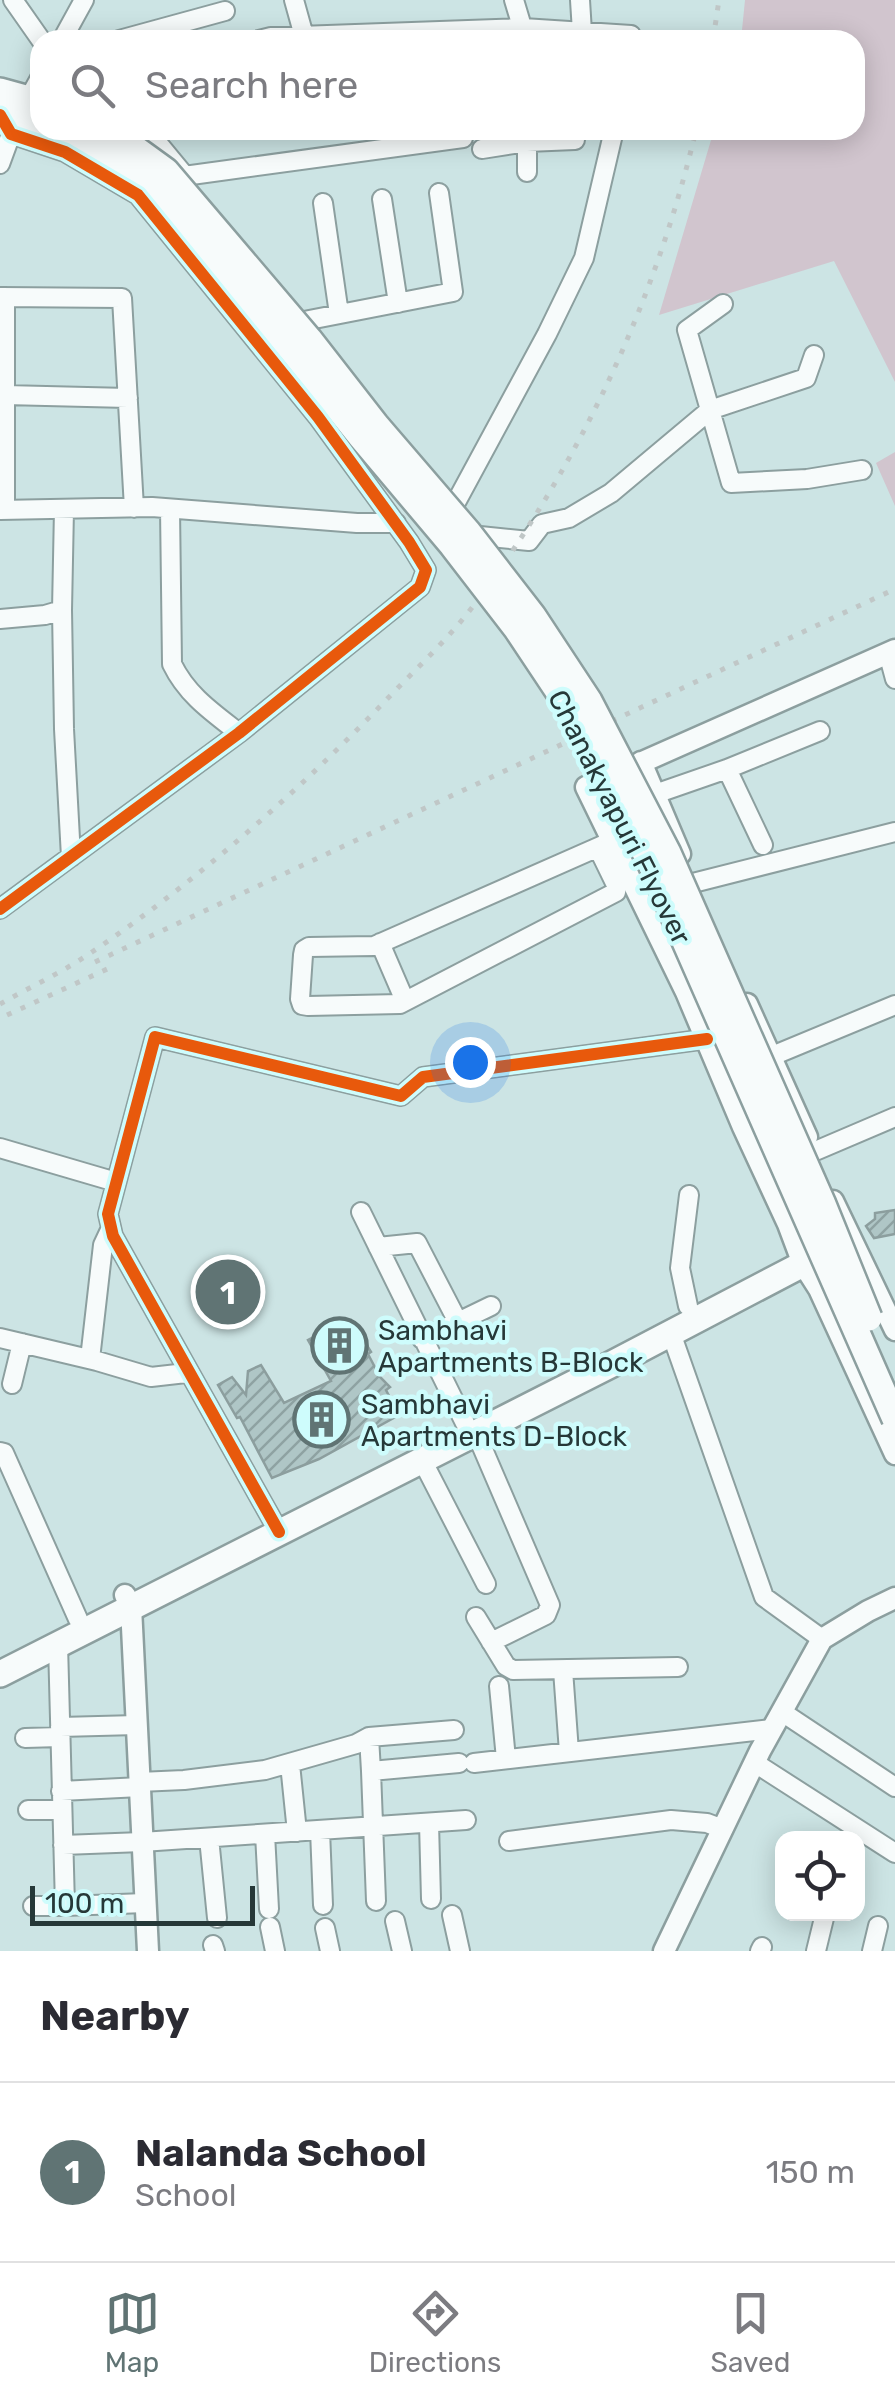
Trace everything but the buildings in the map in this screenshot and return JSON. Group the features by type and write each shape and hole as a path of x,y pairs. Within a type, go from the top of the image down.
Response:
{"main road":[{"path":"0,91 25,109"},
{"name":"Chanakyapuri Flyover","path":"78,140 105,151 152,185 452,545 516,628 562,698 650,862 895,1419"},
{"name":"Chanakyapuri Flyover","path":"123,140 166,170 309,339 522,602 589,702 668,853 822,1202 895,1383"},
{"path":"275,1526 422,1460 470,1428 688,1306 800,1258"},
{"path":"0,1674 128,1601 275,1526 671,1333 800,1258"},
{"path":"0,1658 78,1619 128,1601"}],"street":[{"path":"13,0 33,30"},
{"path":"294,0 302,30"},
{"path":"514,0 523,30"},
{"path":"580,0 582,30"},
{"path":"67,30 82,1"},
{"path":"156,30 224,12"},
{"path":"0,164 25,109"},
{"path":"54,140 65,152 138,195 318,417 426,570"},
{"path":"155,140 480,536"},
{"path":"184,176 385,140"},
{"path":"482,149 512,140"},
{"path":"526,140 526,172"},
{"path":"454,506 584,258 612,140"},
{"path":"304,321 453,292 439,193"},
{"path":"382,198 398,303"},
{"path":"323,203 339,314"},
{"path":"134,508 122,298 2,297 3,510 170,509 357,524 396,523"},
{"path":"723,304 687,330 731,483 807,480 862,470"},
{"path":"0,909 239,733 420,586 426,570 480,536 529,541 542,524 569,518 611,493 710,410 806,378 814,355"},
{"path":"5,395 128,398"},
{"path":"170,509 172,664 194,698 239,733"},
{"path":"64,510 64,729 71,857"},
{"path":"0,620 62,610"},
{"path":"605,844 380,944 304,950 302,1005 406,1002 616,892 605,844 586,787 892,652 895,679"},
{"path":"655,794 820,731"},
{"path":"641,762 838,1212 895,1330"},
{"path":"727,769 763,845"},
{"path":"693,883 895,832"},
{"path":"605,844 707,1039 800,1258 819,1288 895,1454"},
{"path":"380,944 406,1002"},
{"path":"772,1056 895,1005"},
{"path":"275,1526 111,1228 108,1214 154,1038 401,1096 423,1077 707,1039"},
{"path":"813,1152 895,1117"},
{"path":"0,1148 116,1182"},
{"path":"688,1196 680,1268 688,1306"},
{"path":"361,1212 470,1428 550,1605 546,1615 491,1642"},
{"path":"800,1258 827,1236 838,1212"},
{"path":"90,1359 103,1245 111,1228"},
{"path":"378,1247 417,1243 458,1322"},
{"path":"800,1258 836,1252 862,1258"},
{"path":"422,1339 491,1306"},
{"path":"671,1333 764,1597 822,1639"},
{"path":"0,1338 151,1377 186,1373 190,1376"},
{"path":"12,1384 22,1343"},
{"path":"422,1460 486,1584"},
{"path":"3,1464 78,1619"},
{"path":"664,1951 755,1763 822,1639 895,1598"},
{"path":"128,1601 148,1951"},
{"path":"476,1617 506,1666 513,1670 678,1667"},
{"path":"58,1644 65,1906"},
{"path":"563,1670 569,1752"},
{"path":"499,1686 506,1759"},
{"path":"371,1771 569,1752 777,1721 895,1786"},
{"path":"25,1738 136,1725"},
{"path":"28,1810 139,1784 290,1764 369,1737 454,1730"},
{"path":"369,1737 376,1901"},
{"path":"755,1763 895,1854"},
{"path":"290,1764 297,1832"},
{"path":"63,1845 466,1820"},
{"path":"510,1840 671,1820 708,1822 723,1829"},
{"path":"429,1822 431,1899"},
{"path":"320,1830 324,1905"},
{"path":"264,1834 275,1951"},
{"path":"209,1838 218,1918"},
{"path":"34,1906 145,1904"},
{"path":"452,1915 460,1951"},
{"path":"395,1921 402,1951"},
{"path":"816,1951 824,1921"},
{"path":"872,1951 878,1926"},
{"path":"325,1928 330,1951"}],"shaded area":[{"path":"745,0 895,0 895,382 834,261 659,315 711,140 865,140 865,30 742,30"},
{"path":"895,452 895,506 876,463"}],"railway":[{"path":"714,30 719,0"},
{"path":"0,1004 92,952 210,864 321,765 467,614 515,548 549,492 610,377 660,256 693,140"},
{"path":"95,962 895,589"},
{"path":"7,1015 116,965"}],"cycle path":[{"path":"0,115 11,134 65,152 138,195 318,417 426,570 420,587 239,733 0,909"},
{"path":"279,1532 113,1236 108,1214 155,1037 401,1096 423,1077 707,1039"}],"place":[{"name":"Nalanda School","path":"228,1292"},
{"name":"Sambhavi Apartments B-Block","path":"339,1346"},
{"name":"Sambhavi Apartments D-Block","path":"322,1420"}]}
